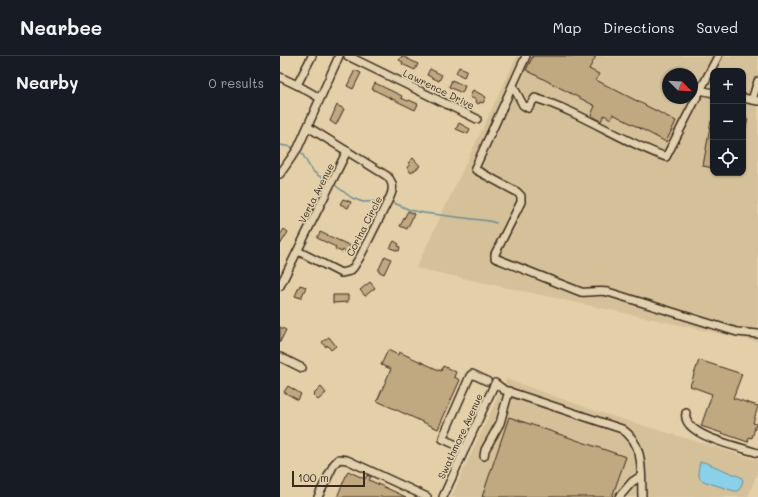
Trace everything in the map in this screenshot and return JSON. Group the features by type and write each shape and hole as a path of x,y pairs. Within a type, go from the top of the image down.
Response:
{"street":[{"path":"297,85 312,56"},
{"path":"280,174 298,148 339,56"},
{"name":"Lawrence Drive","path":"348,56 477,119"},
{"path":"526,56 475,168 476,170 517,192 521,196 521,202 495,254 495,258 581,292 608,292 737,332 758,334"},
{"path":"513,86 523,105 528,108 536,98 554,104 613,134 666,157 718,56"},
{"path":"280,77 320,98"},
{"path":"755,100 758,81"},
{"path":"700,90 710,92"},
{"name":"Corina Circle","path":"298,251 341,273 350,271 360,257 390,197 393,187 390,179 308,127"},
{"name":"Verta Avenue","path":"280,286 348,151"},
{"path":"280,357 302,368"},
{"path":"465,449 443,439 444,435 470,376 472,374 488,381"},
{"name":"Swathmore Avenue","path":"443,497 495,383 504,390 509,391"},
{"path":"484,456 485,450 500,423 509,391 622,429 628,433 634,441 641,458 642,497"},
{"path":"686,413 685,417 690,425 701,434 758,453"},
{"path":"318,497 334,464 339,459 348,460 416,495 427,497"},
{"path":"619,497 632,482 641,476"}],"shaded area":[{"path":"517,56 758,56 758,342 416,268"},
{"path":"506,379 599,412 758,460 758,472 748,497 451,497"}],"water":[{"path":"700,462 704,462 741,477 743,480 741,487 738,491 734,491 700,479 698,471"}],"building":[{"path":"402,56 418,64 415,70 402,64 403,62 399,60"},
{"path":"533,56 596,56 589,69 599,74 596,80 676,121 666,142 613,114 611,119 604,115 601,121 591,115 595,106 526,70"},
{"path":"459,67 467,70 464,77 456,73"},
{"path":"430,69 442,75 439,81 427,75"},
{"path":"355,70 361,73 353,89 347,86"},
{"path":"452,80 465,86 462,93 449,87"},
{"path":"375,83 402,96 401,98 418,104 415,110 372,89"},
{"path":"473,90 486,97 483,103 480,102 479,104 475,102 476,100 470,97"},
{"path":"337,105 344,109 336,125 330,121"},
{"path":"459,123 470,129 468,134 456,129"},
{"path":"710,127 710,167 703,166"},
{"path":"413,158 420,166 411,173 407,167 410,165 408,163"},
{"path":"343,199 351,202 348,208 340,204"},
{"path":"408,211 414,214 407,229 400,226"},
{"path":"284,229 288,232 280,245 280,235"},
{"path":"320,232 351,246 348,253 343,250 342,252 335,249 336,247 317,238"},
{"path":"394,241 399,244 399,251 390,248"},
{"path":"385,256 391,259 384,274 378,271"},
{"path":"370,282 375,288 365,296 360,290"},
{"path":"300,285 306,287 301,298 295,296"},
{"path":"333,295 348,295 348,302 333,303"},
{"path":"280,327 286,330 280,342"},
{"path":"329,337 336,346 331,350 322,342"},
{"path":"388,350 398,355 399,352 441,371 443,366 456,372 454,377 460,380 438,429 377,401 391,369 381,365"},
{"path":"699,360 742,374 733,398 758,406 753,423 756,424 752,438 749,437 748,442 701,426 712,394 690,386"},
{"path":"288,386 301,394 298,400 284,392"},
{"path":"321,387 326,393 318,400 313,395"},
{"path":"509,417 626,457 612,497 482,497"},
{"path":"348,471 365,479 367,475 371,477 369,480 406,497 337,497"}],"waterway":[{"path":"280,145 292,147"},
{"path":"302,153 309,166 315,173 318,176 328,180"},
{"path":"336,186 352,198 363,202 384,201"},
{"path":"392,202 410,210 424,213 496,223"}]}
